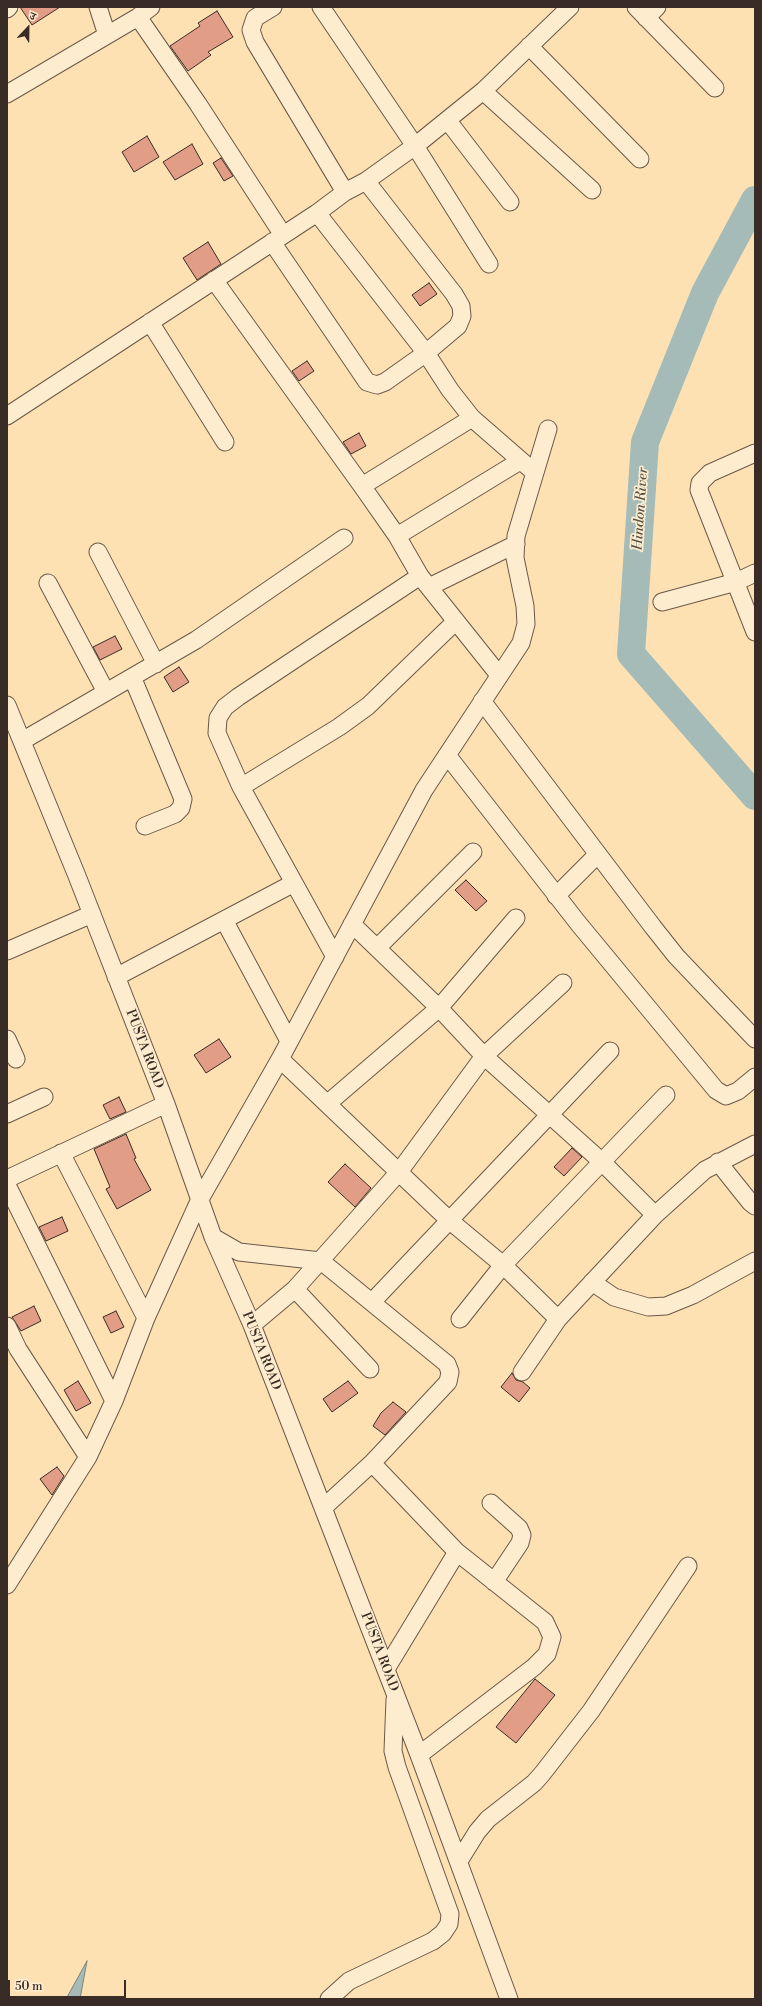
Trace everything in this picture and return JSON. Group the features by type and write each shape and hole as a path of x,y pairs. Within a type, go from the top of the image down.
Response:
{"street":[{"path":"98,7 107,35"},
{"path":"273,7 254,18 251,30 255,42 345,192"},
{"path":"321,7 415,146 489,264"},
{"path":"7,416 316,213 345,192 366,181 415,146 448,121 483,91 570,7"},
{"path":"646,11 715,88"},
{"path":"7,94 145,12 278,238 367,382 377,386 426,353 458,326 462,316 461,306 454,294 366,181"},
{"path":"529,46 640,159"},
{"path":"483,91 592,190"},
{"path":"448,121 510,202"},
{"path":"316,213 426,353 472,418 534,472"},
{"path":"214,280 397,536 424,582 499,675"},
{"path":"150,322 225,442"},
{"path":"362,486 472,418"},
{"path":"7,1585 88,1457 114,1401 146,1318 200,1199 280,1059 424,790 521,644 526,624 525,606 515,558 516,544 534,472 548,429"},
{"path":"755,454 710,473 700,483 699,490 755,632"},
{"path":"397,536 520,461"},
{"path":"22,741 106,692 132,679 196,640 344,538"},
{"path":"335,957 241,787 217,733 218,718 226,707 424,582 516,544"},
{"path":"98,552 156,664"},
{"path":"662,602 736,582 755,573"},
{"path":"48,583 106,692"},
{"path":"241,787 339,727 368,706 456,621"},
{"path":"132,679 183,798 181,808 175,814 145,826"},
{"path":"482,701 676,956 755,1039"},
{"name":"PUSTA ROAD","path":"7,705 92,914 166,1104 214,1238 252,1325 386,1669 510,1999"},
{"path":"447,756 556,896 716,1090 726,1096 738,1091 755,1077"},
{"path":"377,948 473,852"},
{"path":"556,896 598,854"},
{"path":"116,976 294,883"},
{"path":"7,951 92,914"},
{"path":"327,1104 439,1008 516,918"},
{"path":"224,920 289,1041"},
{"path":"352,924 439,1008 484,1056 601,1161 655,1215"},
{"path":"252,1325 295,1289 399,1172 484,1056 563,983"},
{"path":"7,1039 16,1059"},
{"path":"372,1302 610,1050"},
{"path":"280,1059 449,1220 503,1265 558,1319"},
{"path":"460,1319 503,1265 601,1161 666,1095"},
{"path":"7,1114 44,1097"},
{"path":"7,1179 166,1104"},
{"path":"522,1372 558,1319 655,1215 704,1170 755,1144"},
{"path":"61,1153 146,1318"},
{"path":"718,1162 750,1202 755,1206"},
{"path":"7,1185 114,1401"},
{"path":"214,1238 239,1252 321,1261 447,1364 450,1372 448,1382 372,1463 323,1508"},
{"path":"592,1282 614,1298 648,1307 666,1306 693,1295 755,1261"},
{"path":"295,1289 370,1369"},
{"path":"7,1326 18,1349 88,1457"},
{"path":"372,1463 457,1552 545,1622 552,1638 547,1654 534,1667 419,1755"},
{"path":"491,1503 519,1528 522,1535 520,1543 494,1582"},
{"path":"386,1669 457,1552"},
{"path":"459,1861 477,1832 488,1819 542,1774 591,1711 688,1566"},
{"path":"329,1999 349,1981 433,1941 443,1933 449,1924 450,1914 397,1767 394,1751 395,1693"}],"water":[{"path":"87,1961 80,1999 66,1999"}],"building":[{"path":"20,7 60,7 32,25"},
{"path":"217,11 233,37 208,52 211,55 188,71 170,46 200,26 198,23"},
{"path":"147,136 159,157 134,172 122,152"},
{"path":"192,144 203,164 175,180 163,162"},
{"path":"221,158 233,176 224,181 213,163"},
{"path":"208,242 221,264 197,280 183,258"},
{"path":"429,283 437,294 420,306 412,295"},
{"path":"307,361 314,371 299,381 292,371"},
{"path":"359,433 366,446 351,454 343,442"},
{"path":"115,636 122,649 100,660 93,647"},
{"path":"179,667 189,682 173,692 164,677"},
{"path":"466,880 487,901 476,911 455,890"},
{"path":"219,1039 231,1057 206,1073 194,1055"},
{"path":"119,1097 126,1112 110,1119 103,1105"},
{"path":"126,1134 136,1158 134,1159 151,1190 117,1209 106,1189 110,1187 94,1149"},
{"path":"572,1148 582,1157 564,1176 554,1167"},
{"path":"345,1164 371,1188 355,1207 328,1182"},
{"path":"62,1217 68,1231 46,1241 39,1227"},
{"path":"34,1306 41,1321 21,1331 12,1317"},
{"path":"116,1311 124,1327 111,1333 103,1317"},
{"path":"512,1373 516,1380 523,1382 530,1388 519,1402 501,1387"},
{"path":"78,1381 91,1403 76,1411 64,1390"},
{"path":"348,1381 358,1393 332,1412 323,1399"},
{"path":"393,1402 406,1412 385,1435 373,1426 381,1413"},
{"path":"57,1467 64,1476 52,1495 40,1479"},
{"path":"535,1679 555,1695 516,1743 496,1727"}],"waterway":[{"name":"Hindon River","path":"755,200 705,293 645,442 631,654 755,796"}]}
